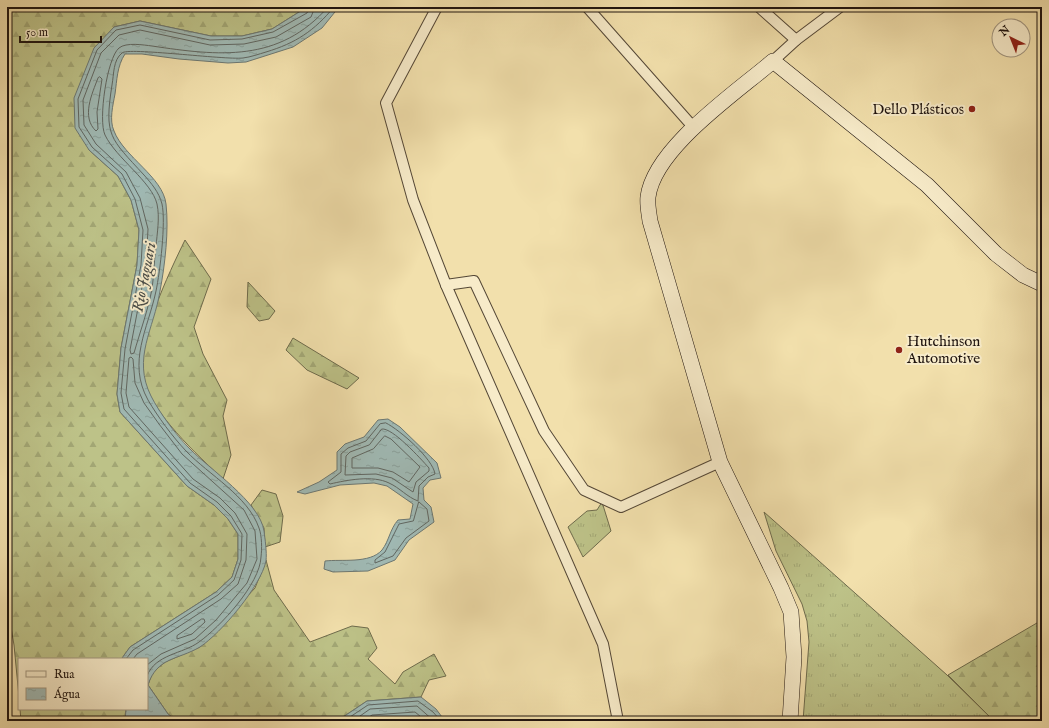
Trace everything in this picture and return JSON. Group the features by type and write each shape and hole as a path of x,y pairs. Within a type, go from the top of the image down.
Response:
{"street":[{"path":"438,7 386,103 413,200 446,285 603,644 618,721"},
{"path":"588,7 694,128"},
{"path":"759,7 796,40"},
{"path":"790,721 794,657 791,612 778,581 720,462 650,221 648,197 655,174 669,153 694,128 796,40 840,7"},
{"path":"773,61 927,185 996,254 1023,275 1042,284"},
{"path":"446,285 474,281 544,431 584,490 621,507 720,462"}],"green space":[{"path":"7,7 307,7 272,29 242,36 211,36 140,21 114,27 89,150 118,176 131,200 139,230 137,265 121,348 117,394 120,412 187,486 214,505 228,519 238,534 238,559 232,577 216,592 130,647 123,658 18,658 18,687 14,645 7,604"},
{"path":"185,240 211,279 194,327 203,354 227,400 223,416 231,455 223,479 189,446 165,419 155,405 143,379 142,364 144,347 155,308"},
{"path":"248,282 275,311 269,319 259,321 247,307"},
{"path":"293,338 359,378 347,389 307,370 286,350"},
{"path":"262,490 276,494 283,516 280,542 265,547 264,528 251,505"},
{"path":"602,502 611,531 583,557 568,527 587,511 597,510"},
{"path":"764,512 947,675 994,721 803,721 809,642 807,621 802,604 776,551"},
{"path":"266,560 274,590 310,642 352,626 368,628 377,648 368,659 395,684 403,672 434,654 446,676 429,680 421,697 367,701 337,721 177,721 168,714 148,685 152,673 165,662 200,647 255,588"},
{"path":"1042,620 1042,721 994,721 948,675"},
{"path":"20,710 126,710 125,721 21,721"}],"water":[{"name":"Rio Jaguari","path":"307,7 339,7 322,28 293,47 246,62 228,63 142,54 125,54 119,68 117,78 112,112 114,131 126,150 158,185 163,194 167,214 167,236 162,281 144,356 146,382 158,409 179,437 189,448 232,486 253,509 260,520 264,531 266,554 266,561 263,571 257,583 229,620 200,647 163,664 152,676 148,685 148,658 122,658 130,647 216,592 232,577 238,559 238,534 228,519 214,505 187,486 120,412 117,394 121,348 137,265 139,230 131,200 118,176 89,150 75,128 74,98 94,48 114,27 140,21 211,36 242,36 272,29"},
{"path":"388,419 400,427 437,463 441,478 430,480 423,488 424,500 431,507 434,522 409,540 395,560 368,571 333,572 324,569 325,561 363,559 377,554 382,550 398,520 410,519 413,504 387,486 374,483 340,485 305,494 297,492 319,482 337,470 337,452 345,444 364,437 378,420"},
{"path":"148,685 168,714 177,721 125,721 126,710 148,710"},
{"path":"421,697 436,709 445,721 337,721 367,701"}],"place":[{"name":"Dello Plásticos","path":"972,109"},
{"name":"Hutchinson Automotive","path":"899,350"}]}
